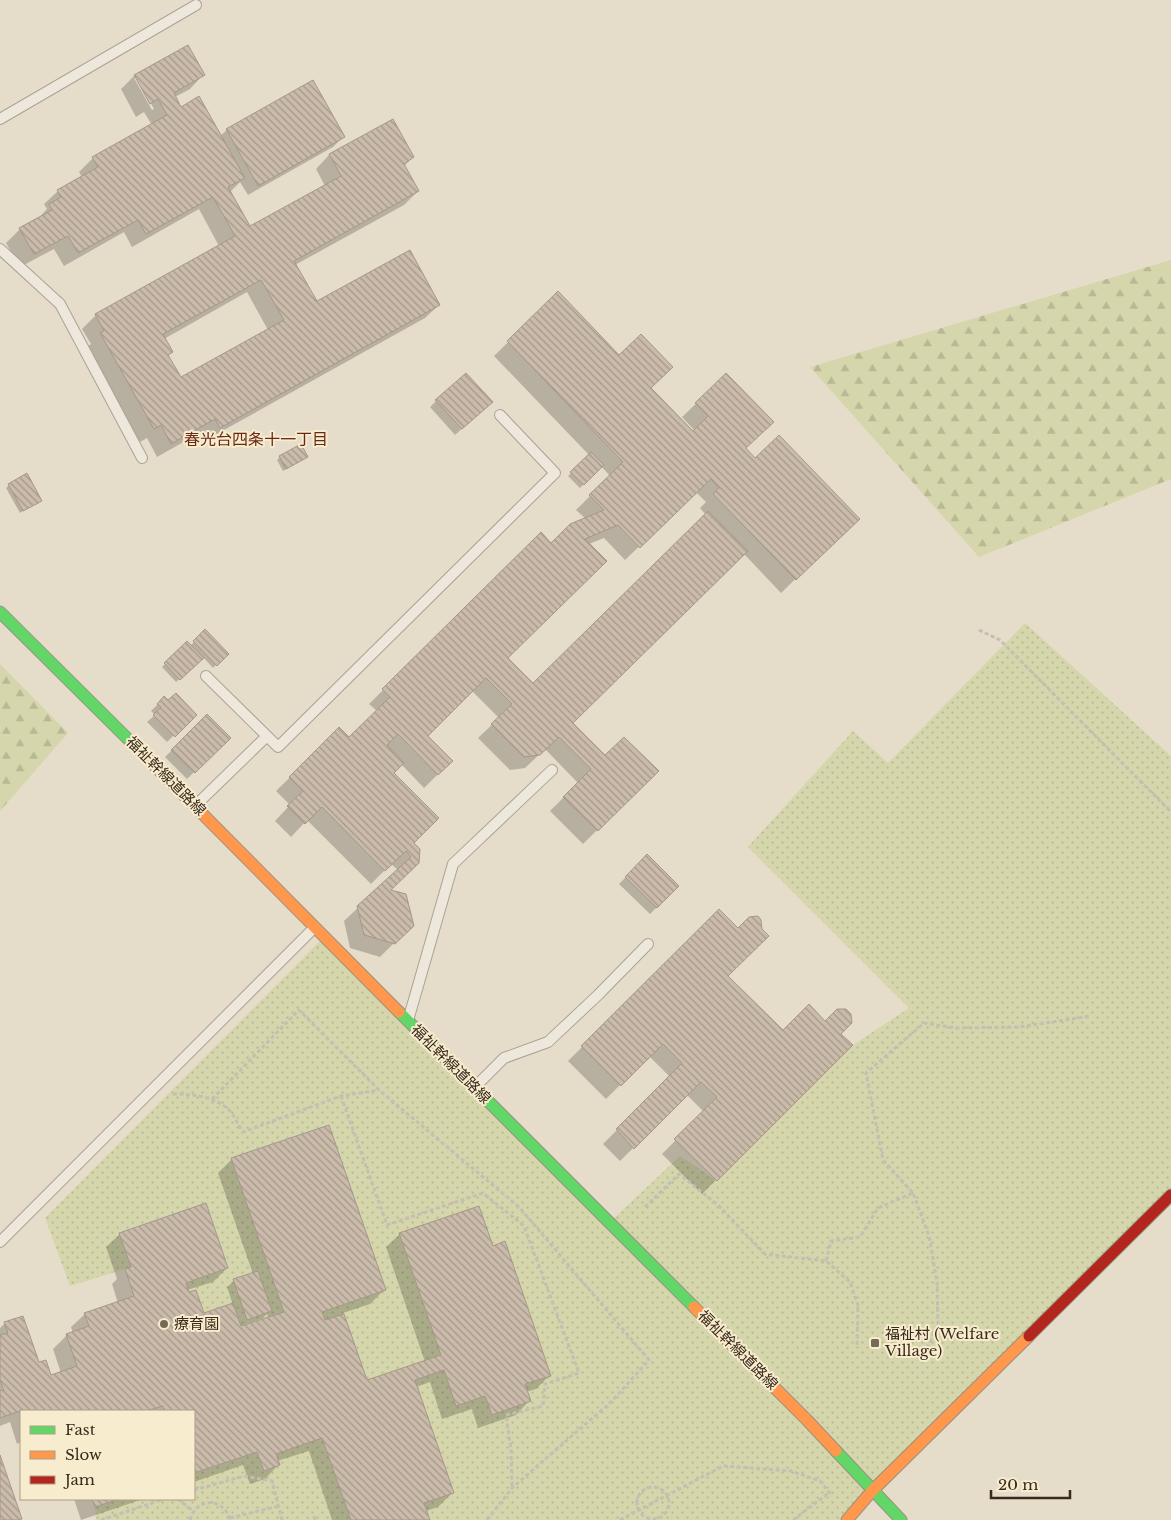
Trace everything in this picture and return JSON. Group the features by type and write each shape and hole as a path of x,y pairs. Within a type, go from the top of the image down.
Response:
{"street":[{"name":"福祉幹線道路線","path":"0,612 807,1420 901,1520"},
{"path":"847,1520 872,1491 1171,1195"}],"lane":[{"path":"0,119 196,5"},
{"path":"0,249 60,304 142,458"},
{"path":"206,676 278,747 555,473 500,415"},
{"path":"195,806 267,736"},
{"path":"408,1021 453,864 552,770"},
{"path":"0,1242 315,926"},
{"path":"475,1087 504,1058 548,1042 648,944"}],"path":[{"path":"979,630 1000,640 1171,812"},
{"path":"212,1099 299,1010 379,1090 520,1207 649,1360 611,1402 512,1488 486,1520"},
{"path":"924,1354 938,1325 937,1282 929,1236 913,1193 883,1160 866,1073 924,1023 956,1028 1019,1027 1091,1016"},
{"path":"148,1095 189,1094 212,1099 229,1111 243,1132 342,1096 379,1090"},
{"path":"342,1096 387,1225 483,1193 524,1226 579,1373 545,1384 543,1406 506,1415 511,1449 512,1488"},
{"path":"645,1207 679,1174 718,1206 765,1254 826,1261 850,1282 858,1305 857,1346"},
{"path":"826,1261 831,1241 860,1237 878,1208 913,1193"},
{"path":"620,1520 723,1466 791,1471 820,1480 834,1499"},
{"path":"195,1490 244,1476 272,1481 282,1520"},
{"path":"648,1488 659,1488 667,1495 669,1500 668,1510 660,1517 650,1519 638,1510 637,1499 648,1488"},
{"path":"793,1520 830,1492"},
{"path":"101,1520 161,1500"},
{"path":"179,1500 193,1511"},
{"path":"190,1520 193,1511 210,1502 223,1507 228,1512 230,1519 279,1506"}],"green space":[{"path":"1171,260 1171,479 979,557 810,367"},
{"path":"1025,623 1171,756 1171,1195 847,1520 430,1520 424,1503 454,1493 415,1380 444,1370 456,1406 485,1396 492,1415 531,1401 525,1384 551,1375 505,1242 493,1246 479,1206 399,1233 441,1355 367,1380 344,1314 325,1320 322,1312 385,1290 329,1125 231,1158 284,1312 241,1326 233,1304 204,1313 196,1290 189,1292 186,1283 228,1268 206,1203 120,1232 131,1267 70,1286 45,1218 325,936 610,1222 680,1156 717,1181 853,1045 909,1008 748,847 853,731 888,763"},
{"path":"0,664 68,733 0,811"},
{"path":"322,1438 351,1520 96,1520 95,1507 116,1500 195,1500 195,1473 257,1452 264,1471 280,1465 276,1454"}],"building":[{"path":"188,45 205,75 174,93 181,107 199,96 245,178 228,187 250,226 341,176 329,154 393,119 414,157 404,164 419,191 294,261 317,301 410,250 440,305 220,428 215,419 171,444 161,425 154,429 100,333 104,331 95,314 235,236 213,197 146,234 138,220 78,253 68,236 34,254 19,228 52,210 49,204 61,197 57,190 98,167 92,157 167,115 158,99 150,104 134,75","holes":["261,280 284,320 181,377 168,355 173,352 163,334"]},
{"path":"313,80 345,137 258,186 226,129"},
{"path":"558,291 619,355 641,334 673,367 651,388 693,431 708,416 695,403 726,373 774,422 746,448 755,458 779,435 860,519 796,580 713,494 719,488 711,479 640,548 618,525 585,539 607,561 508,658 533,683 708,511 748,551 573,723 605,755 624,737 659,771 598,831 563,797 591,769 559,737 540,755 524,757 491,724 512,704 486,678 428,736 453,761 438,775 398,734 387,745 404,763 394,773 439,818 414,843 420,849 419,863 391,890 406,894 414,926 395,944 364,935 357,906 411,857 406,851 385,871 322,807 305,824 287,806 303,791 289,777 339,727 349,737 390,697 382,689 541,532 551,543 570,524 604,510 589,495 623,462 507,341"},
{"path":"466,373 493,402 462,429 435,400"},
{"path":"301,444 308,457 286,469 279,456"},
{"path":"591,452 604,465 584,485 570,472"},
{"path":"27,473 42,501 23,511 8,484"},
{"path":"205,629 229,654 217,666 193,641"},
{"path":"187,641 204,658 180,680 164,663"},
{"path":"176,693 197,715 175,737 153,715 161,707 157,704 164,696 168,700"},
{"path":"207,714 231,738 195,773 171,750"},
{"path":"647,854 679,886 657,908 625,877"},
{"path":"719,909 738,928 749,917 758,916 761,920 762,929 769,936 728,976 783,1030 809,1004 825,1021 837,1009 846,1009 851,1014 852,1023 841,1034 853,1045 717,1181 674,1139 717,1097 701,1082 634,1149 616,1129 682,1063 663,1044 621,1086 581,1046"},
{"name":"療育園","path":"329,1125 386,1290 322,1312 325,1320 344,1314 367,1380 441,1355 399,1233 479,1206 493,1246 505,1241 551,1376 525,1384 531,1401 492,1415 485,1396 456,1406 444,1370 415,1380 454,1493 424,1503 430,1520 351,1520 322,1438 276,1454 280,1465 264,1471 257,1452 195,1473 195,1410 164,1410 163,1406 149,1410 20,1410 0,1418 0,1390 4,1391 0,1380 0,1335 8,1333 4,1322 23,1316 39,1362 46,1360 51,1375 77,1366 66,1334 89,1326 84,1313 134,1296 125,1269 131,1267 119,1233 206,1203 228,1268 186,1283 189,1292 196,1290 204,1313 233,1303 241,1326 284,1312 231,1158"},
{"path":"258,1271 272,1311 247,1320 233,1279"},
{"path":"0,1455 22,1519 0,1520"},
{"path":"92,1500 116,1500 95,1507"}],"traffic: fast":[{"path":"0,612 140,751"},
{"path":"399,1012 694,1307"},
{"path":"836,1451 901,1520"}],"traffic: slow":[{"path":"140,751 399,1012"},
{"path":"694,1307 836,1451"},
{"path":"847,1520 872,1491 1029,1336"}],"traffic: jam":[{"path":"1029,1336 1171,1195"}],"place":[{"name":"療育園","path":"164,1324"},
{"name":"福祉村 (Welfare Village)","path":"875,1343"}],"district":[{"name":"春光台四条十一丁目","path":"256,439"}]}
